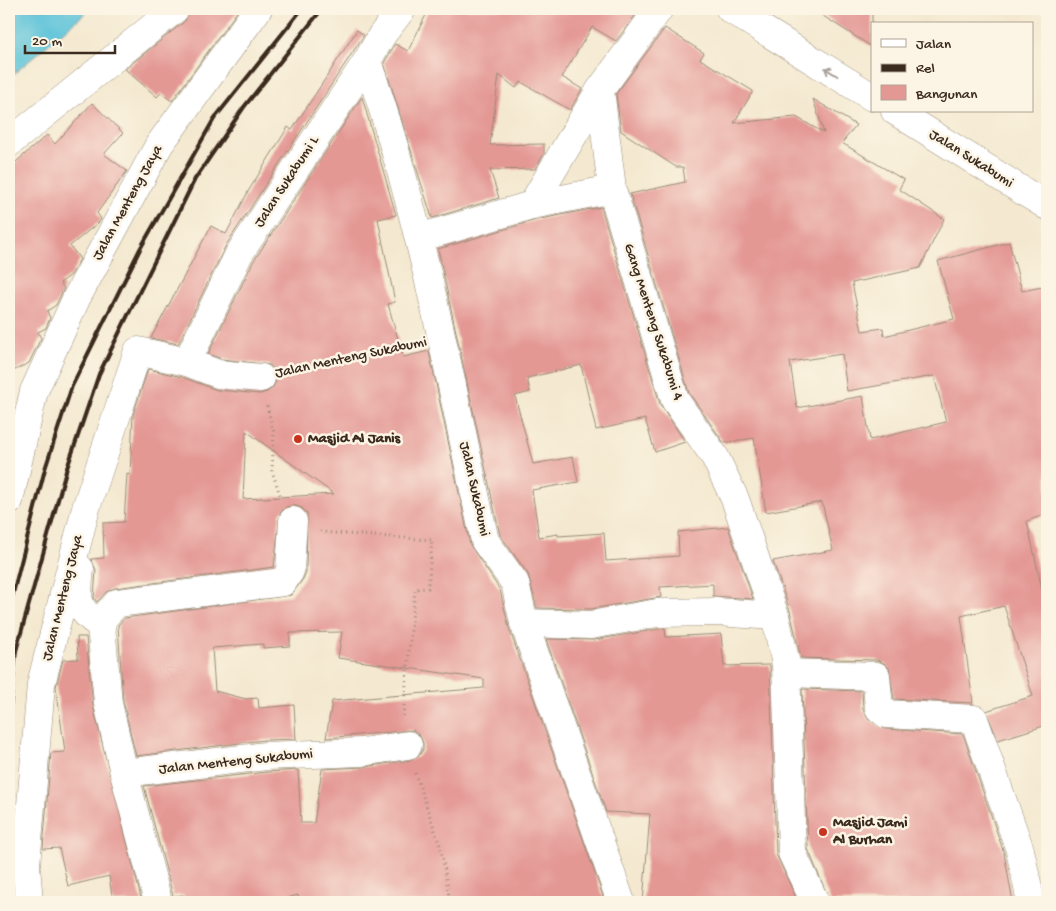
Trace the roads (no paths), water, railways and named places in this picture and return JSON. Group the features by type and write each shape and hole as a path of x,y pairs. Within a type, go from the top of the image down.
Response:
{"street":[{"path":"9,143 175,9"},
{"name":"Jalan Menteng Jaya","path":"9,501 34,391 77,297 159,145 258,9"},
{"name":"Jalan Sukabumi L","path":"186,362 240,254 367,61 382,35 402,9"},
{"path":"532,205 600,90 658,9"},
{"path":"730,9 871,96"},
{"name":"Jalan Sukabumi","path":"367,61 380,98 419,238 485,542 515,583 524,623 621,902"},
{"name":"Gang Menteng Sukabumi 4","path":"600,90 612,188 675,400 715,457 735,499 775,616 787,673 792,853 815,902"},
{"name":"Jalan Sukabumi","path":"897,112 1047,206"},
{"path":"419,238 532,205 612,188"},
{"name":"Jalan Menteng Jaya","path":"29,902 26,866 41,684 86,508 138,351 186,362"},
{"name":"Jalan Menteng Sukabumi","path":"186,362 218,374 261,378"},
{"path":"86,508 78,601 87,617 101,625"},
{"path":"158,902 124,773 108,703 101,625 104,617 117,603 283,582 290,571 293,521"},
{"path":"524,623 590,625 657,613 717,612 775,616"},
{"path":"787,673 876,676 879,708 886,714 974,719 1020,850 1031,902"},
{"name":"Jalan Menteng Sukabumi","path":"124,773 266,756 362,752 408,745"}],"water":[{"path":"9,9 90,9 9,78"}],"railway":[{"path":"9,609 45,469 72,386 140,249 214,119 302,9"},
{"path":"9,716 16,651 66,471 99,374 195,179 244,107 322,9"}],"place":[{"name":"Masjid Al Janis","path":"298,439"},
{"name":"Masjid Jami Al Burhan","path":"823,832"}]}
